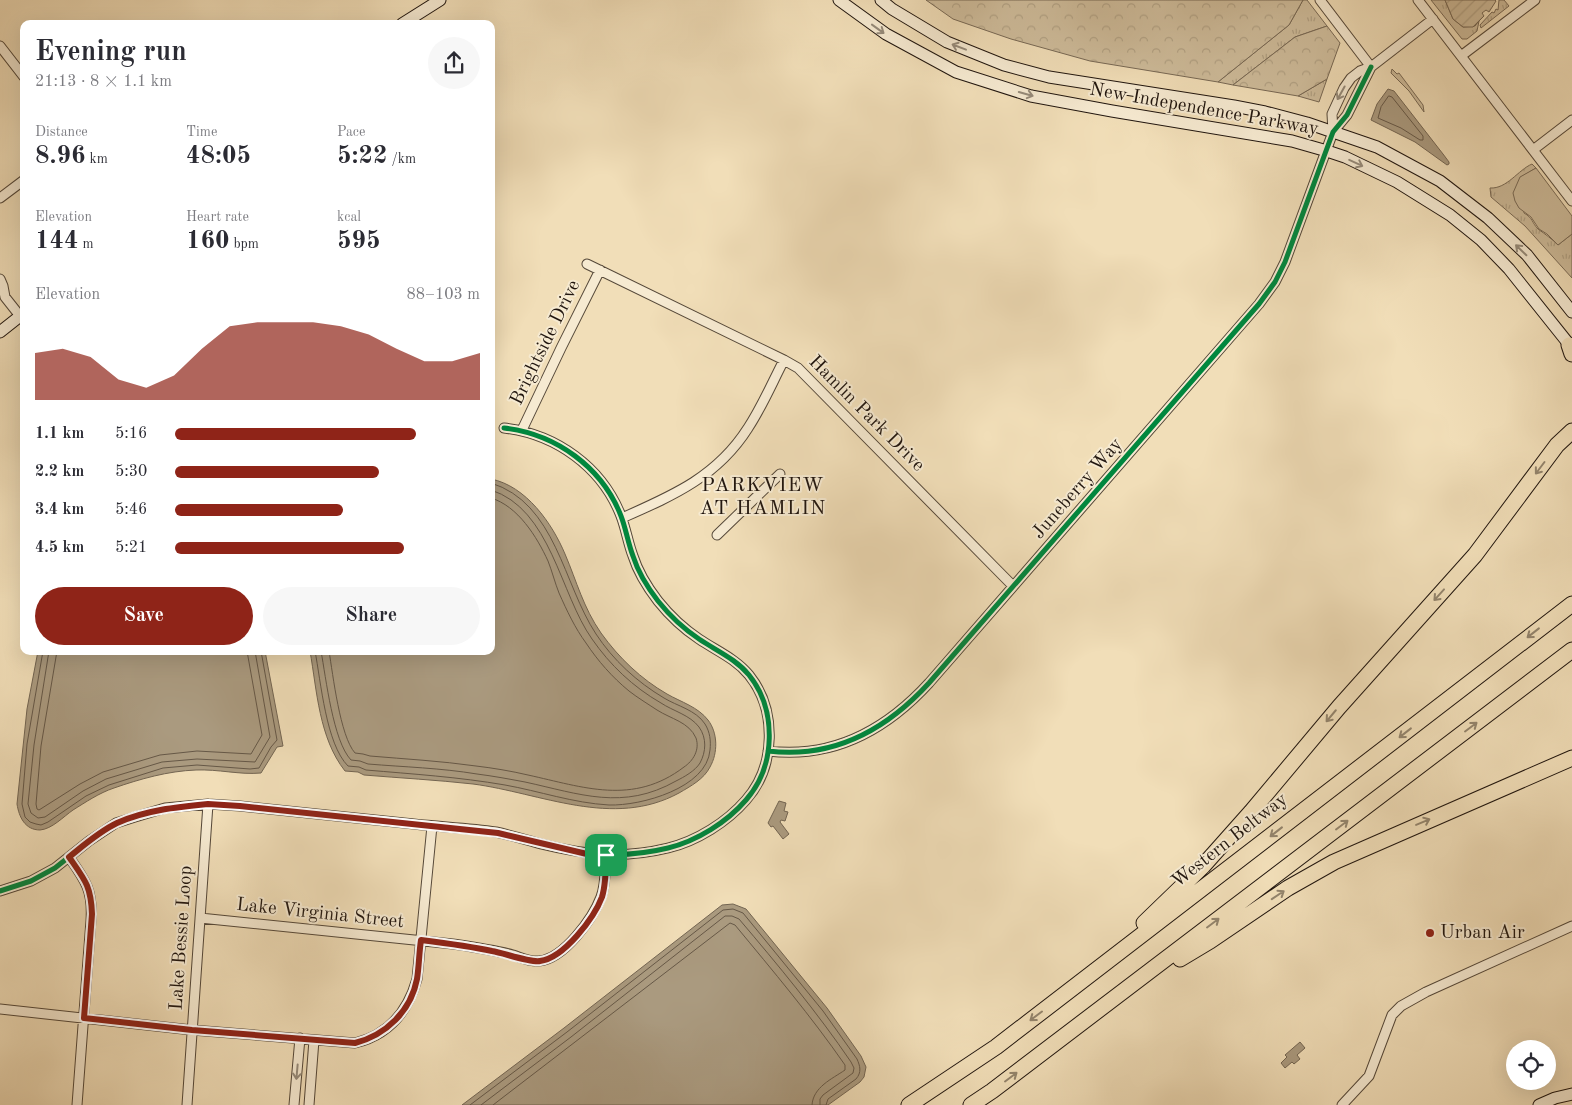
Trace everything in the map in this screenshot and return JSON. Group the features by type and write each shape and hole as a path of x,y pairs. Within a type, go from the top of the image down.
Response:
{"highway":[{"path":"1063,996 1203,866 1252,812 1339,707 1474,555 1557,445 1572,421"},
{"path":"1557,445 1572,431"},
{"name":"Western Beltway","path":"909,1105 996,1047 1572,604"},
{"path":"971,1105 1119,996 1572,650"},
{"path":"1119,996 1210,941 1288,888 1334,862 1572,758"}],"main road":[{"path":"408,20 440,0"},
{"name":"New Independence Parkway","path":"839,0 886,34 956,72 1031,96 1292,141 1327,151 1397,182 1450,215 1475,235 1509,268 1571,349"},
{"name":"New Independence Parkway","path":"881,0 892,9 947,42 1004,65 1049,77 1257,111 1288,118 1377,146 1440,181 1488,218 1527,255 1572,312"},
{"path":"0,332 20,316"},
{"path":"1539,1105 1554,1098 1572,1094"}],"street":[{"path":"1320,0 1371,67"},
{"path":"1418,0 1572,201"},
{"path":"1461,56 1535,0"},
{"path":"1333,132 1332,114 1344,88 1356,74 1371,67 1433,20"},
{"path":"0,46 20,72"},
{"path":"1333,132 1347,115 1371,67"},
{"path":"1532,150 1572,120"},
{"name":"Juneberry Way","path":"768,751 796,753 828,748 856,738 887,720 922,691 1259,304 1275,282 1285,262 1333,132"},
{"path":"0,198 20,183"},
{"name":"Hamlin Park Drive","path":"587,264 798,368 1013,586"},
{"name":"Brightside Drive","path":"522,430 600,270"},
{"path":"0,279 3,286 2,297 20,312"},
{"path":"622,518 680,492 706,474 724,458 748,428 784,360"},
{"path":"0,891 31,882 55,868 89,841 116,824 166,808 208,804 240,806 498,833 587,854 606,855 641,853 670,848 706,833 732,813 747,799 760,778 768,751 769,729 767,713 753,681 733,660 684,628 657,600 636,564 622,518 608,491 586,465 558,445 522,430 504,428"},
{"path":"717,535 780,474"},
{"name":"Lake Bessie Loop","path":"187,1105 208,804"},
{"path":"0,1009 192,1030 355,1043 368,1040 388,1027 401,1015 414,991 417,979 432,826"},
{"name":"Lake Virginia Street","path":"200,918 453,944 490,950 533,962 541,961 548,959 563,949 579,934 593,914 602,897 605,884 606,855"},
{"path":"69,857 83,877 91,897 92,914 77,1105"},
{"path":"1342,1105 1369,1076 1392,1015 1402,1006 1426,992 1572,926"},
{"path":"294,1105 300,1038"},
{"path":"309,1105 314,1040"}],"green space":[{"path":"926,0 1303,0 1289,25 1218,82 1090,61 1011,39 953,19"},
{"path":"1303,0 1307,0 1327,26 1295,37 1233,85 1218,82 1289,25"},
{"path":"1431,0 1445,0 1453,19 1463,27 1475,26 1479,21 1477,31 1467,39 1462,39"},
{"path":"1445,0 1496,1 1489,12 1486,10 1482,13 1484,16 1473,27 1463,27 1453,19"},
{"path":"1499,0 1504,0 1509,6 1481,28 1480,25 1492,12 1494,13 1496,9 1498,10"},
{"path":"1327,26 1340,43 1327,79 1298,96 1233,85 1295,37"},
{"path":"1392,69 1397,74 1399,73 1423,105 1424,112 1409,91 1391,73"},
{"path":"1327,79 1319,102 1298,96"},
{"path":"1532,164 1536,168 1521,177 1524,213 1538,229 1558,245 1572,234 1572,278 1525,226 1491,197 1490,188 1502,186"},
{"path":"1536,168 1572,216 1572,234 1558,245 1539,229 1531,217 1519,208 1515,201 1513,193 1520,177"}],"water":[{"path":"1388,89 1394,91 1449,164 1447,165 1415,142 1371,120 1377,104"},
{"path":"495,480 516,489 545,518 560,542 589,614 615,651 648,682 704,715 714,731 716,749 713,761 701,779 679,793 654,803 629,808 577,805 473,784 364,775 358,772 345,771 336,758 324,729 311,655 495,655"},
{"path":"37,655 266,655 283,746 277,747 261,773 196,770 154,776 103,792 49,827 40,830 30,828 24,822 19,814 17,804 27,709"},
{"path":"779,801 786,803 784,811 788,812 785,821 781,820 780,822 789,834 783,839 773,826 771,827 768,823"},
{"path":"733,904 746,909 827,1008 861,1056 866,1067 864,1077 860,1082 828,1105 462,1105 722,905"},
{"path":"1300,1042 1305,1048 1297,1055 1300,1059 1294,1064 1292,1062 1285,1068 1281,1063 1287,1057 1285,1055"}],"cycle path":[{"path":"768,751 792,752 815,750 857,738 895,715 929,683 1259,304 1275,282 1285,262 1333,132 1347,115 1371,67"},
{"path":"0,891 31,881 55,868 89,841 116,823 165,808 208,804 240,806 476,829 502,833 574,851 604,854 636,854 679,845 711,830 730,816 746,800 756,786 768,755 768,721 765,705 758,689 744,669 688,631 658,601 638,568 613,498 589,468 575,456 542,437 504,428"}],"place":[{"name":"Urban Air","path":"1430,933"}],"district":[{"name":"PARKVIEW AT HAMLIN","path":"763,498"}],"route":[{"path":"208,804 240,806 498,833 587,854 606,855 605,884 602,897 579,934 563,949 548,959 533,962 490,950 421,940 417,979 408,1003 401,1015 388,1027 368,1040 355,1043 192,1030 84,1018 92,914 91,897 83,877 69,857 89,841 116,824 135,817 166,808 208,804"}]}
